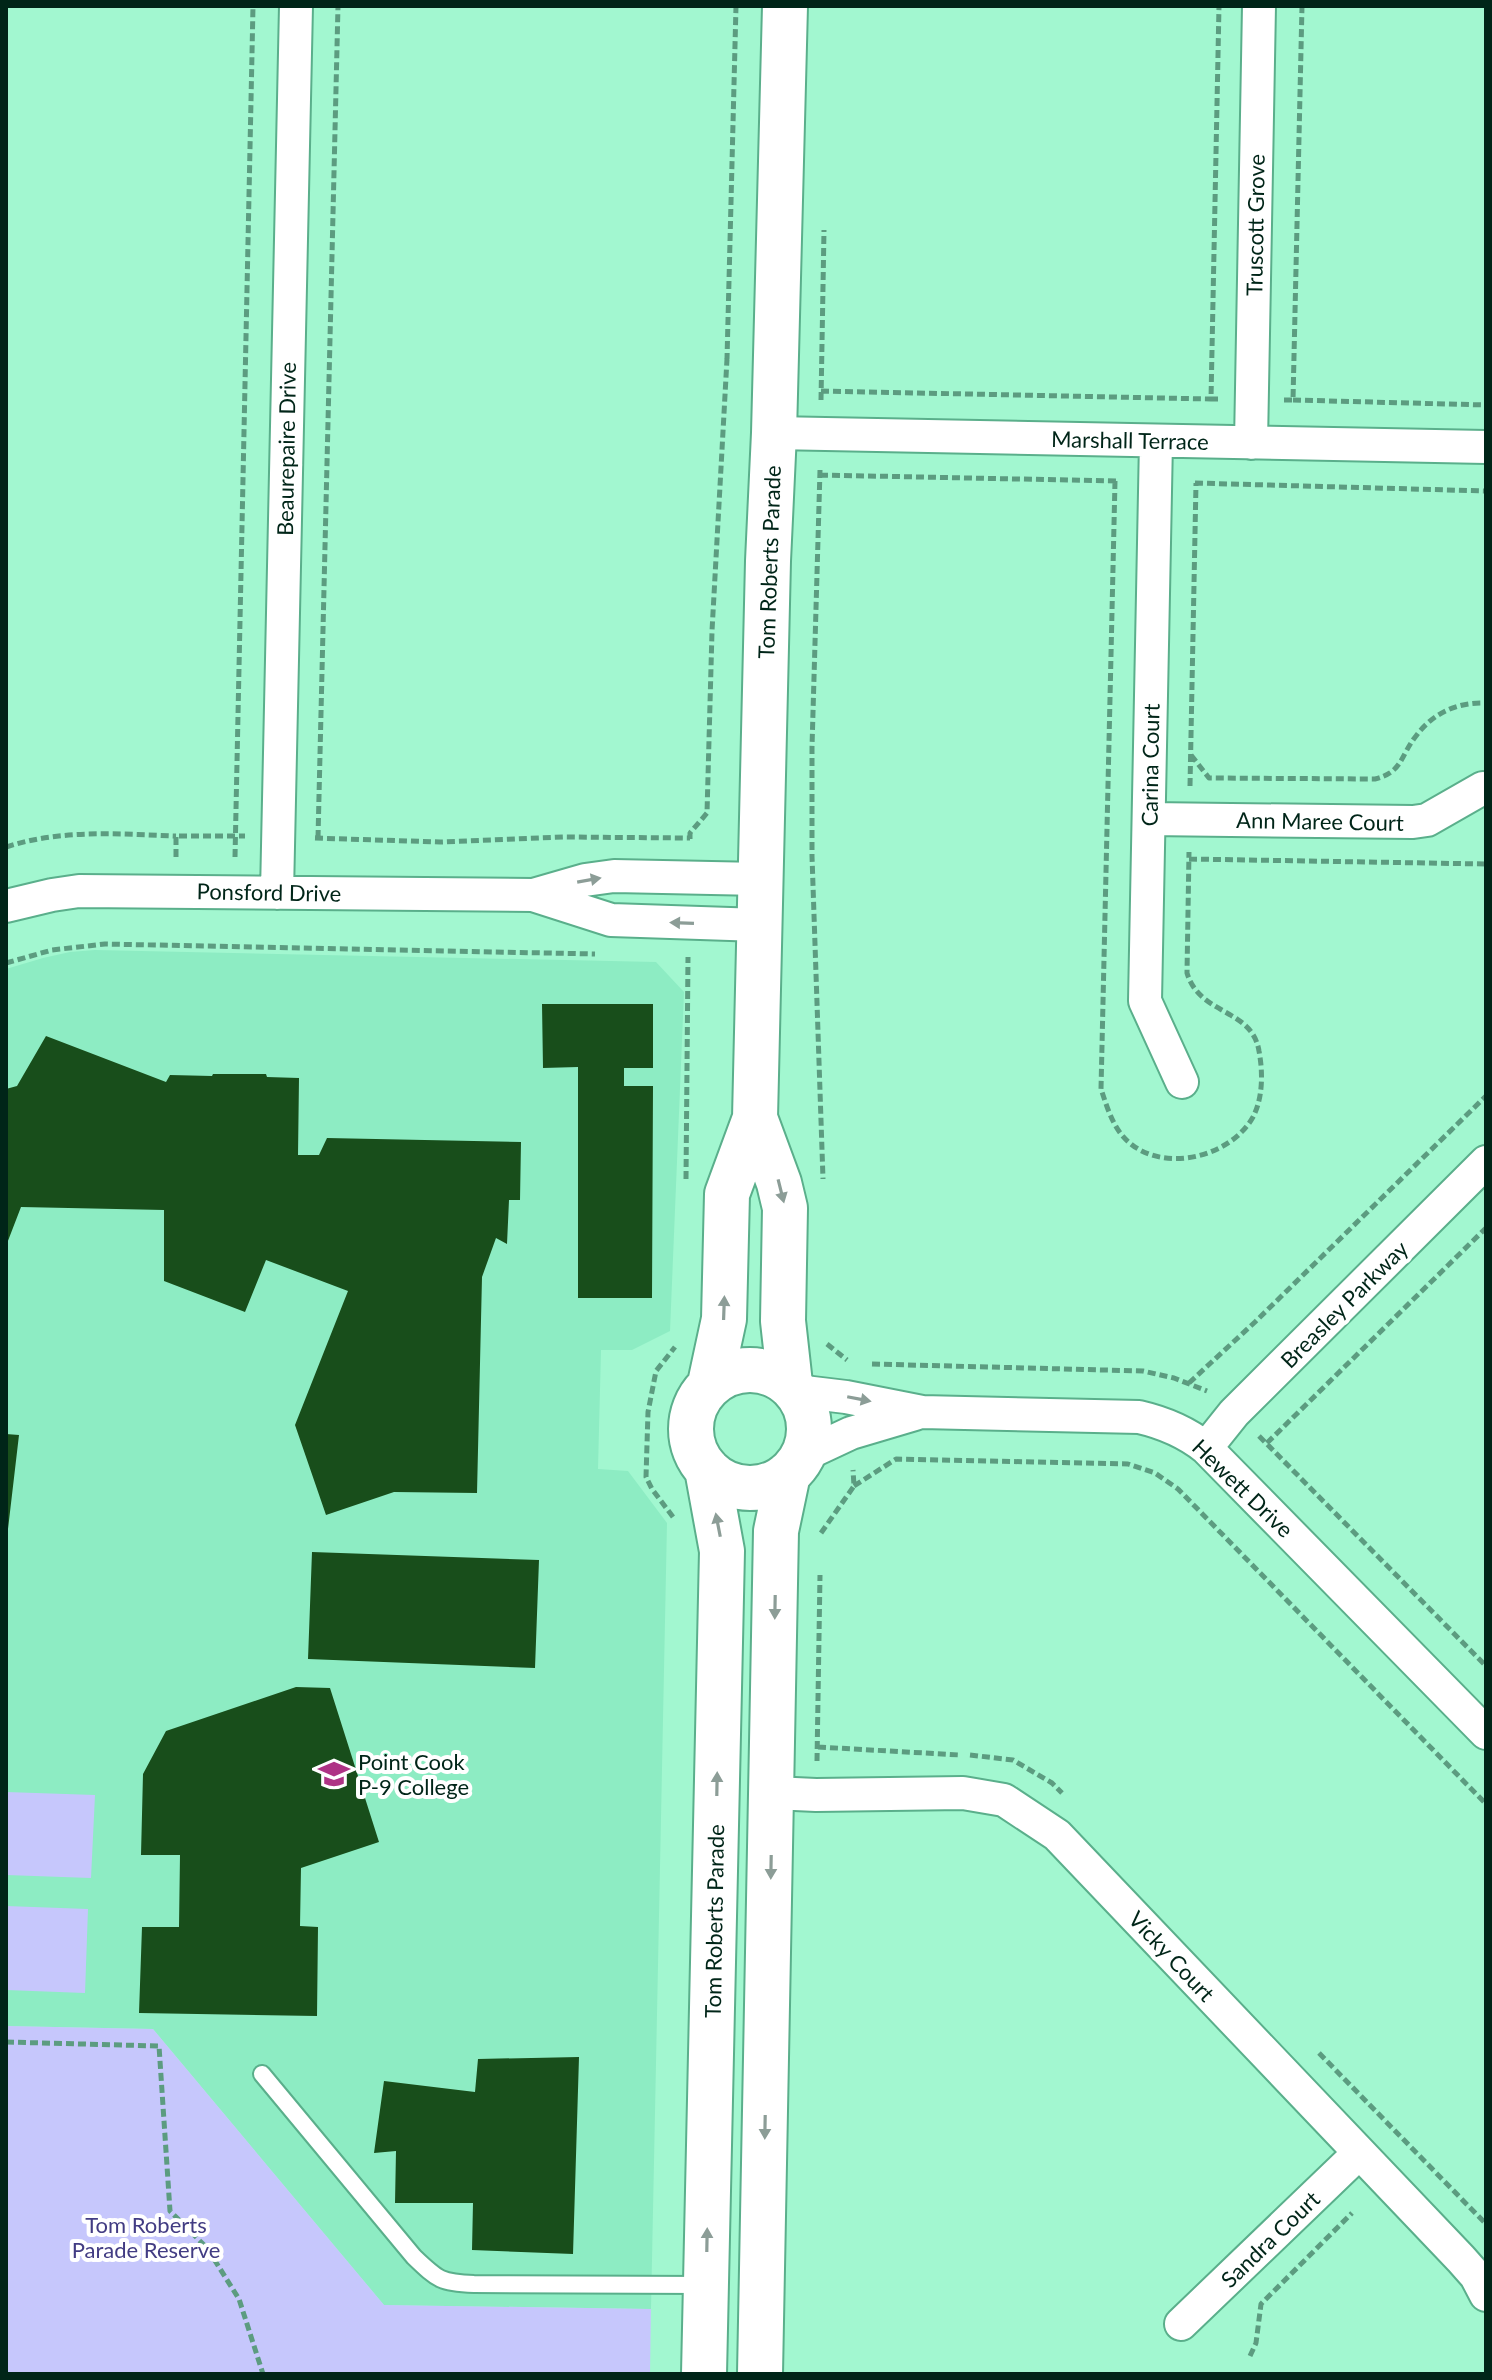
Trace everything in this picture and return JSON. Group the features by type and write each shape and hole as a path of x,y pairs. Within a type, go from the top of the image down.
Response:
{"street":[{"name":"Beaurepaire Drive","path":"277,893 296,6"},
{"name":"Tom Roberts Parade","path":"710,1384 724,1319 727,1194 755,1118 785,6"},
{"name":"Truscott Grove","path":"1251,443 1259,6"},
{"name":"Marshall Terrace","path":"774,433 1486,447"},
{"name":"Carina Court","path":"1156,441 1145,1001 1182,1082"},
{"name":"Ann Maree Court","path":"1149,819 1413,822 1427,820 1483,788"},
{"name":"Ponsford Drive","path":"6,906 79,891 533,895 585,880 614,876 760,879"},
{"name":"Ponsford Drive","path":"533,895 611,920 760,925"},
{"name":"Tom Roberts Parade","path":"755,1118 785,1208 783,1315 793,1387"},
{"name":"Breasley Parkway","path":"1206,1448 1234,1413 1486,1162"},
{"path":"760,2374 776,1531 796,1464 809,1438 809,1421 805,1405 793,1387 767,1372 741,1370 725,1375 710,1384 698,1399 692,1417 691,1435 696,1454 720,1480 755,1488 773,1484 796,1464"},
{"name":"Hewett Drive","path":"793,1387 922,1412 1139,1417 1188,1434 1206,1448 1486,1733"},
{"name":"Hewett Drive","path":"796,1464 851,1433 922,1412"},
{"name":"Tom Roberts Parade","path":"704,2374 722,1551 707,1469"},
{"name":"Vicky Court","path":"773,1793 963,1793 1004,1800 1057,1835 1461,2259 1476,2276 1486,2295"},
{"name":"Sandra Court","path":"1181,2324 1359,2153"}],"lane":[{"path":"262,2074 414,2257 435,2278 449,2283 474,2284 706,2285"}],"path":[{"path":"236,891 253,6"},
{"path":"318,838 338,6"},
{"path":"823,1190 812,856 812,747 824,223"},
{"path":"690,877 690,833 707,813 712,631 727,359"},
{"path":"821,391 1211,399"},
{"path":"1293,400 1486,405"},
{"path":"1191,754 1209,778 1375,779 1391,775 1414,737 1428,722 1450,707 1473,702 1486,703"},
{"path":"6,847 24,841 90,833 440,842 563,837 690,838"},
{"path":"174,945 176,836"},
{"path":"1189,859 1486,864"},
{"path":"686,1191 689,924"},
{"path":"6,963 80,946 174,945 610,955"},
{"path":"1189,1383 1486,1096"},
{"path":"1267,1443 1486,1228"},
{"path":"824,1332 824,1342 853,1363"},
{"path":"680,1527 646,1477 648,1412 656,1371 682,1339"},
{"path":"843,1357 846,1397"},
{"path":"868,1364 1143,1371 1189,1383 1216,1395 1486,1666"},
{"path":"851,1433 854,1486"},
{"path":"820,1547 821,1531 854,1486 896,1459 1128,1464 1155,1473 1178,1489 1486,1804"},
{"path":"816,1795 820,1562"},
{"path":"6,2042 159,2046 170,2211 207,2248 239,2299 263,2374"},
{"path":"1250,2356 1256,2343 1261,2304 1385,2181 1409,2145"}],"shaded area":[{"name":"Point Cook P-9 College","path":"95,950 656,962 684,992 670,1331 632,1350 601,1350 598,1469 628,1471 667,1523 651,2309 384,2305 153,2029 6,2026 6,969 70,952"}],"green space":[{"path":"6,1792 95,1795 91,1878 6,1875"},
{"path":"6,1906 88,1909 85,1993 6,1990"},
{"name":"Tom Roberts Parade Reserve","path":"6,2026 153,2029 384,2305 651,2309 650,2374 6,2374"}],"building":[{"path":"542,1004 653,1004 653,1068 624,1068 624,1086 653,1086 652,1298 578,1298 578,1067 543,1068"},
{"path":"46,1036 166,1082 170,1075 266,1074 267,1077 299,1078 298,1155 319,1155 327,1138 521,1142 520,1200 509,1200 507,1244 496,1238 482,1277 477,1493 394,1492 326,1515 295,1425 348,1291 266,1260 245,1312 164,1281 164,1210 21,1207 6,1246 6,1089 17,1086"},
{"path":"6,1434 19,1435 8,1529 6,1529"},
{"path":"312,1552 539,1560 535,1668 308,1659"},
{"path":"296,1687 330,1688 379,1842 301,1868 300,1926 318,1927 317,2016 139,2013 142,1927 179,1927 180,1855 141,1855 143,1774 166,1731"},
{"path":"579,2057 573,2254 472,2250 473,2203 395,2203 396,2151 374,2153 384,2081 475,2092 478,2059"}],"place":[{"name":"Point Cook P-9 College","path":"334,1774"}]}
